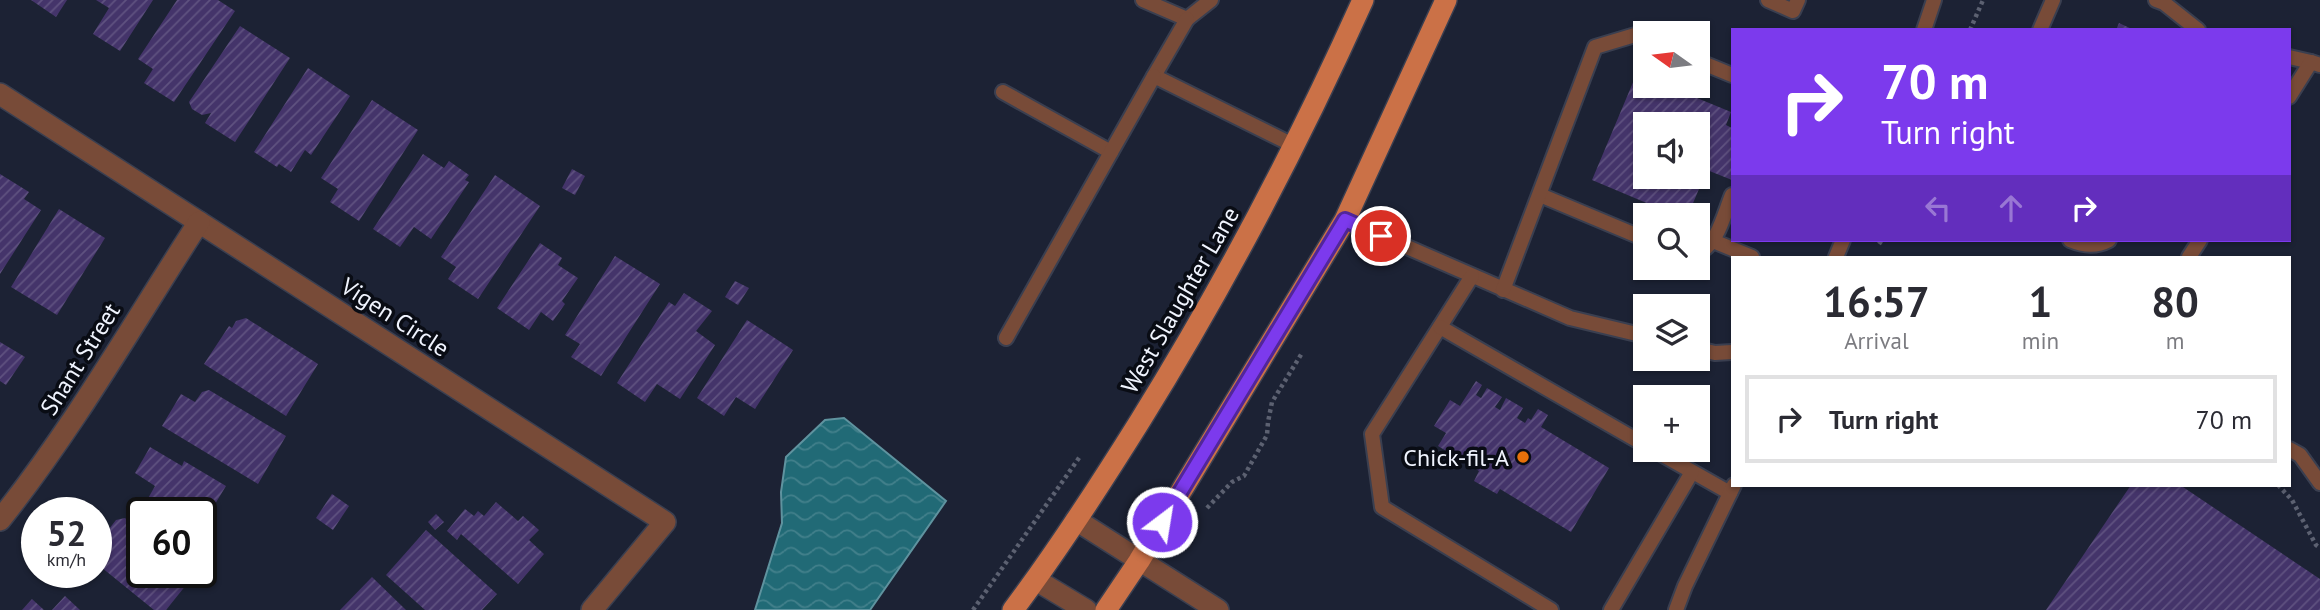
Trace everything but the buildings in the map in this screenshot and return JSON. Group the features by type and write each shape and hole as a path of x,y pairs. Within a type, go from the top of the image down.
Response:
{"main road":[{"name":"West Slaughter Lane","path":"1013,610 1076,520 1158,391 1212,299 1295,146 1363,0"},
{"path":"1106,610 1139,561 1345,220 1446,0"}],"street":[{"name":"Vigen Circle","path":"0,94 665,522 593,610"},
{"name":"Shant Street","path":"0,520 37,474 70,426 199,222"},
{"path":"1076,520 1218,610"},
{"path":"1036,580 1086,610"}],"lane":[{"path":"1143,0 1187,19"},
{"path":"1006,338 1187,19 1212,0"},
{"path":"1768,0 1793,11 1798,0"},
{"path":"1925,28 1934,0"},
{"path":"2041,28 2053,0"},
{"path":"2156,0 2164,3 2195,28"},
{"path":"1503,290 1595,47 1633,36"},
{"path":"2291,58 2316,64 2291,95"},
{"path":"1710,66 1731,75"},
{"path":"1154,76 1295,146"},
{"path":"1003,92 1111,152"},
{"path":"1540,195 1633,234"},
{"path":"1710,243 1731,197"},
{"path":"1345,220 1570,318 1633,333"},
{"path":"1713,241 1750,256"},
{"path":"2076,242 2099,245 2105,242"},
{"path":"1472,276 1372,434 1382,507 1551,610"},
{"path":"1440,327 1633,438"},
{"path":"1710,352 1731,352"},
{"path":"2291,450 2300,455 2320,483"},
{"path":"1675,462 1732,489 1676,610"},
{"path":"1611,610 1692,472"}],"path":[{"path":"1971,28 1983,0"},
{"path":"1203,512 1232,482 1244,476 1268,435 1272,402 1284,383"},
{"path":"973,610 1087,447"},
{"path":"2280,487 2292,500 2320,548"}],"water":[{"path":"844,418 946,501 870,610 755,610 782,523 781,492 786,457 825,420"}],"place":[{"name":"Chick-fil-A","path":"1523,457"}],"route":[{"path":"1162,522 1345,220 1381,236"}]}
